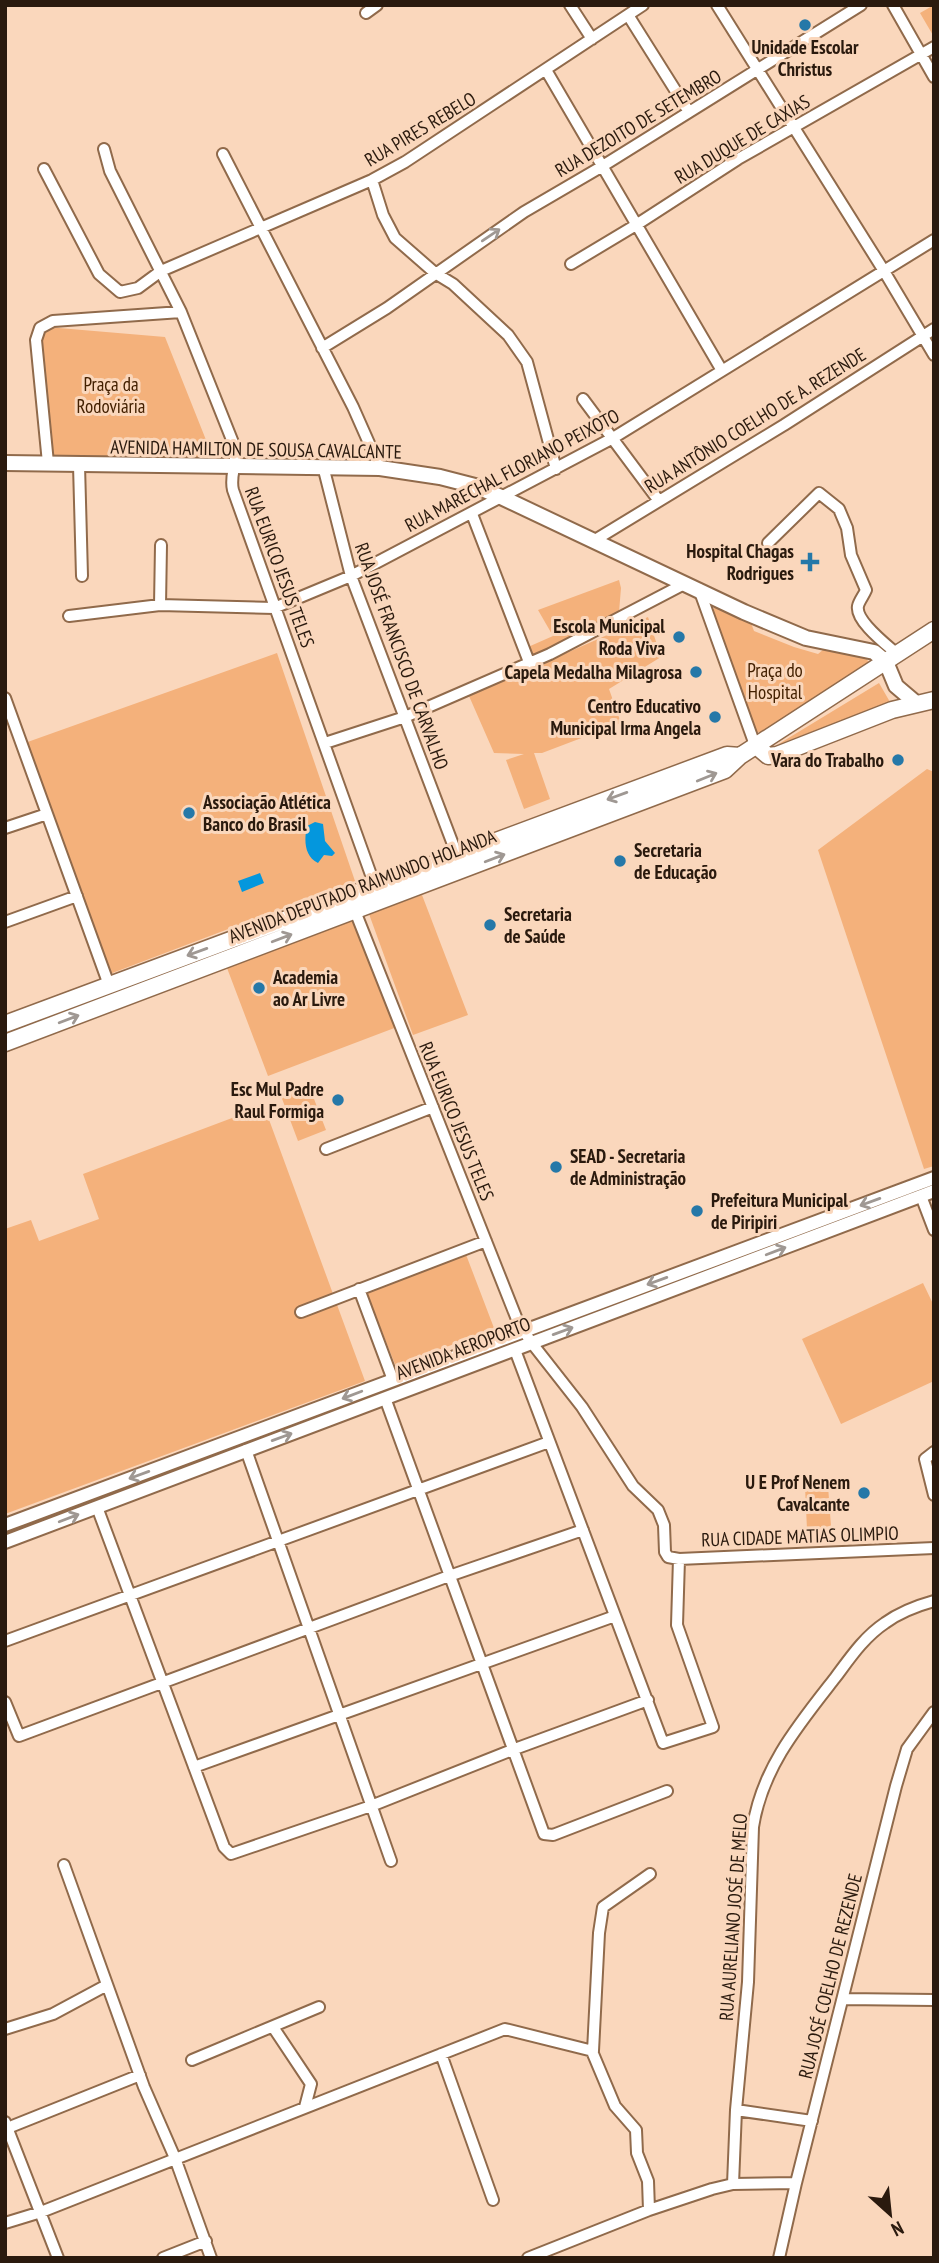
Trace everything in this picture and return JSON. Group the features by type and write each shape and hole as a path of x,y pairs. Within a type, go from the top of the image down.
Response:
{"main road":[{"name":"AVENIDA HAMILTON DE SOUSA CAVALCANTE","path":"5,463 323,466 380,468 440,477 475,486 501,497 744,612 806,638 892,658"},
{"path":"733,759 934,630"},
{"path":"892,658 896,686 892,710"},
{"path":"896,686 916,703"},
{"path":"755,746 768,756 776,755 892,710 934,700"},
{"name":"AVENIDA DEPUTADO RAIMUNDO HOLANDA","path":"5,1024 457,855 733,759"},
{"name":"AVENIDA DEPUTADO RAIMUNDO HOLANDA","path":"5,1043 705,778 733,759"},
{"path":"163,964 167,982"}],"street":[{"path":"366,13 377,5"},
{"path":"570,5 592,39"},
{"name":"RUA PIRES REBELO","path":"44,169 99,274 113,288 120,292 130,292 161,271 372,180 405,162 643,5"},
{"path":"717,5 934,355"},
{"name":"RUA DEZOITO DE SETEMBRO","path":"322,348 387,308 524,212 861,5"},
{"path":"893,5 934,77"},
{"path":"628,15 689,112"},
{"name":"RUA DUQUE DE CAXIAS","path":"570,264 738,159 934,47"},
{"path":"547,70 601,167 721,369"},
{"name":"RUA EURICO JESUS TELES","path":"104,149 110,171 181,312 234,445 236,466 231,481 375,886"},
{"path":"223,154 353,407 380,468"},
{"path":"372,180 383,215 395,237 435,273 453,284 508,335 527,362 556,469"},
{"name":"RUA MARECHAL FLORIANO PEIXOTO","path":"69,616 160,605 274,608 351,576 613,438 934,240"},
{"path":"48,463 36,340 40,328 53,321 181,312"},
{"name":"RUA ANTÔNIO COELHO DE A. REZENDE","path":"595,540 934,329"},
{"path":"583,399 659,501"},
{"path":"79,465 82,576"},
{"name":"RUA JOSÉ FRANCISCO DE CARVALHO","path":"323,466 351,576 457,855"},
{"path":"768,543 819,494 839,509 847,528 852,555 866,590 858,606 859,612 892,658"},
{"path":"472,514 528,662"},
{"path":"160,605 161,545"},
{"path":"325,743 405,717 550,654 692,586 755,746"},
{"path":"5,698 109,985"},
{"path":"5,828 47,814"},
{"path":"5,922 77,896"},
{"name":"RUA EURICO JESUS TELES","path":"355,911 523,1331 582,1407 634,1486 658,1510 664,1525 667,1557"},
{"path":"326,1149 433,1107"},
{"name":"AVENIDA AEROPORTO","path":"5,1525 934,1178"},
{"path":"928,1194 934,1230"},
{"name":"AVENIDA AEROPORTO","path":"5,1542 928,1194"},
{"path":"301,1312 486,1241"},
{"path":"359,1289 393,1380"},
{"path":"515,1350 663,1743 713,1727 677,1625 680,1559"},
{"path":"385,1398 540,1829 546,1836 553,1835 667,1791"},
{"path":"5,1641 549,1442"},
{"path":"246,1450 391,1861"},
{"path":"934,1452 927,1455 926,1461 934,1495"},
{"path":"97,1507 224,1847 233,1855 371,1806 648,1700"},
{"path":"5,1702 19,1736 449,1576 583,1530"},
{"name":"RUA CIDADE MATIAS OLIMPIO","path":"667,1557 680,1559 934,1548"},
{"name":"RUA AURELIANO JOSÉ DE MELO","path":"733,2184 736,2110 748,1982 755,1810 765,1783 787,1740 862,1643 900,1613 934,1601"},
{"path":"194,1767 615,1616"},
{"name":"RUA JOSÉ COELHO DE REZENDE","path":"779,2258 907,1749 934,1712"},
{"path":"64,1865 140,2075 175,2158 211,2258"},
{"path":"649,2210 648,2180 637,2153 636,2130 615,2106 592,2050 603,1907 650,1874"},
{"path":"5,2029 52,2014 107,1985"},
{"path":"843,1998 934,2000"},
{"path":"191,2060 319,2007"},
{"path":"272,2027 311,2084 305,2107"},
{"path":"5,2223 41,2212 505,2029 592,2050"},
{"path":"441,2054 494,2200"},
{"path":"58,2258 6,2126 140,2075"},
{"path":"736,2110 812,2121"},
{"path":"528,2258 649,2210 733,2184 796,2182"},
{"path":"163,2258 206,2241"}],"green space":[{"path":"934,5 934,37 920,13"},
{"name":"Praça da Rodoviária","path":"47,327 165,337 210,450 207,459 53,457 40,337"},
{"path":"619,580 619,612 534,655 528,647 553,636 538,610"},
{"name":"Praça do Hospital","path":"715,607 751,623 754,631 794,647 818,654 824,649 866,658 870,664 765,732 755,732 710,612"},
{"path":"648,617 661,657 609,689 621,723 542,753 534,753 550,799 524,809 506,760 524,754 494,753 469,696"},
{"name":"Associação Atlética Banco do Brasil","path":"277,653 355,881 107,975 22,744"},
{"path":"879,683 890,702 777,745"},
{"path":"927,769 934,772 934,1166 924,1169 818,850"},
{"path":"422,895 468,1015 413,1035 369,914"},
{"path":"356,918 397,1027 268,1076 227,968"},
{"path":"152,976 155,979 5,1039 5,1032"},
{"path":"309,1086 326,1130 298,1141 281,1096"},
{"path":"264,1106 365,1381 5,1514 5,1229 31,1220 39,1241 99,1219 83,1174"},
{"path":"465,1252 494,1328 396,1367 366,1291"},
{"path":"923,1283 934,1306 934,1381 841,1424 802,1339"},
{"path":"828,1486 831,1526 807,1529 805,1487"}],"water":[{"path":"315,822 323,824 325,841 335,853 332,856 324,855 318,863 310,856 305,842 307,826"},
{"path":"260,873 264,883 242,892 238,881"}],"place":[{"name":"Unidade Escolar Christus","path":"805,25"},
{"name":"Hospital Chagas Rodrigues","path":"810,562"},
{"name":"Escola Municipal Roda Viva","path":"679,637"},
{"name":"Capela Medalha Milagrosa","path":"696,672"},
{"name":"Centro Educativo Municipal Irma Angela","path":"715,717"},
{"name":"Vara do Trabalho","path":"898,760"},
{"name":"Associação Atlética Banco do Brasil","path":"189,813"},
{"name":"Secretaria de Educação","path":"620,861"},
{"name":"Secretaria de Saúde","path":"490,925"},
{"name":"Academia ao Ar Livre","path":"259,988"},
{"name":"Esc Mul Padre Raul Formiga","path":"338,1100"},
{"name":"SEAD - Secretaria de Administração","path":"556,1167"},
{"name":"Prefeitura Municipal de Piripiri","path":"697,1211"},
{"name":"U E Prof Nenem Cavalcante","path":"864,1493"}]}
